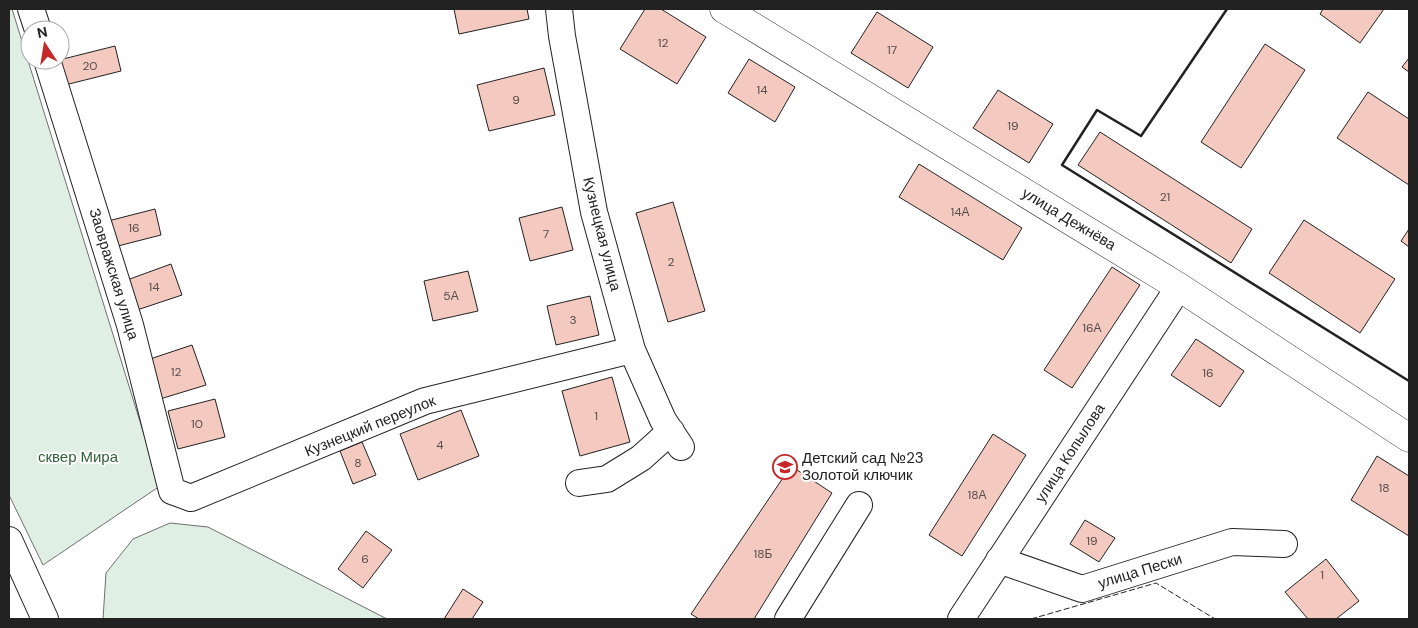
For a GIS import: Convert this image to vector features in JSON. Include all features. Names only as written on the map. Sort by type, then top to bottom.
[{"type":"main road","name":"улица Дежнёва","points":[[724,9],[1179,287],[1409,438]]},
{"type":"street","name":"Кузнецкая улица","points":[[559,9],[562,36],[594,212],[632,350],[663,420],[676,439],[607,479],[579,483]]},
{"type":"street","name":"Заовражская улица","points":[[51,70],[130,325],[172,491]]},
{"type":"street","name":"улица Копылова","points":[[960,619],[1179,287]]},
{"type":"street","name":"Кузнецкий переулок","points":[[172,491],[191,498],[425,401],[632,350]]},
{"type":"street","points":[[788,619],[859,506]]},
{"type":"street","points":[[9,540],[45,619]]},
{"type":"street","name":"улица Пески","points":[[999,560],[1082,589],[1232,542],[1284,544]]},
{"type":"green space","name":"сквер Мира","points":[[9,9],[12,9],[20,35],[20,70],[31,70],[160,486],[43,565],[9,495]]},
{"type":"green space","points":[[170,523],[208,527],[387,619],[103,619],[106,573],[133,539]]},
{"type":"building","points":[[454,9],[527,9],[529,19],[459,34]]},
{"type":"building","points":[[645,9],[661,9],[706,37],[677,84],[620,49]]},
{"type":"building","points":[[1323,9],[1384,9],[1360,43],[1320,14]]},
{"type":"building","points":[[877,12],[933,47],[908,88],[851,53]]},
{"type":"building","points":[[1265,44],[1305,70],[1241,168],[1201,142]]},
{"type":"building","points":[[115,46],[121,71],[65,85],[61,70],[70,70],[70,57]]},
{"type":"building","points":[[1409,58],[1409,72],[1402,67]]},
{"type":"building","points":[[749,59],[795,87],[775,122],[728,93]]},
{"type":"building","points":[[544,68],[555,115],[489,131],[477,85]]},
{"type":"building","points":[[998,90],[1053,124],[1029,163],[973,128]]},
{"type":"building","points":[[1368,92],[1409,119],[1409,185],[1337,138]]},
{"type":"building","points":[[1100,132],[1252,229],[1231,263],[1078,165]]},
{"type":"building","points":[[919,164],[1022,228],[1003,260],[899,197]]},
{"type":"building","points":[[673,202],[705,311],[668,322],[636,213]]},
{"type":"building","points":[[562,207],[573,250],[530,261],[519,218]]},
{"type":"building","points":[[155,209],[161,235],[114,247],[108,221]]},
{"type":"building","points":[[1304,220],[1395,279],[1360,333],[1269,273]]},
{"type":"building","points":[[1409,229],[1409,247],[1401,241]]},
{"type":"building","points":[[171,264],[182,295],[137,310],[127,280]]},
{"type":"building","points":[[1112,267],[1140,285],[1072,388],[1044,370]]},
{"type":"building","points":[[468,271],[478,311],[433,321],[424,281]]},
{"type":"building","points":[[590,296],[599,335],[556,345],[547,306]]},
{"type":"building","points":[[1196,339],[1244,371],[1220,407],[1171,375]]},
{"type":"building","points":[[192,345],[206,385],[160,399],[147,360]]},
{"type":"building","points":[[612,377],[630,442],[580,456],[562,391]]},
{"type":"building","points":[[215,399],[225,437],[178,449],[168,411]]},
{"type":"building","points":[[461,410],[479,456],[418,480],[400,434]]},
{"type":"building","points":[[993,434],[1026,455],[962,556],[929,535]]},
{"type":"building","points":[[362,442],[376,475],[353,484],[340,451]]},
{"type":"building","points":[[1377,456],[1409,476],[1409,536],[1351,500]]},
{"type":"building","points":[[791,466],[832,493],[754,619],[699,619],[691,614]]},
{"type":"building","points":[[1085,520],[1115,538],[1099,562],[1070,544]]},
{"type":"building","points":[[366,531],[392,550],[363,588],[338,569]]},
{"type":"building","points":[[1326,559],[1359,601],[1336,619],[1308,619],[1285,592]]},
{"type":"building","points":[[463,589],[483,602],[472,619],[444,619]]},
{"type":"fence","points":[[1031,619],[1156,583],[1215,619]]},
{"type":"wall","points":[[1227,9],[1141,136],[1097,110],[1062,165],[1409,381]]},
{"type":"place","name":"Детский сад №23 Золотой ключик","points":[[785,467]]}]
